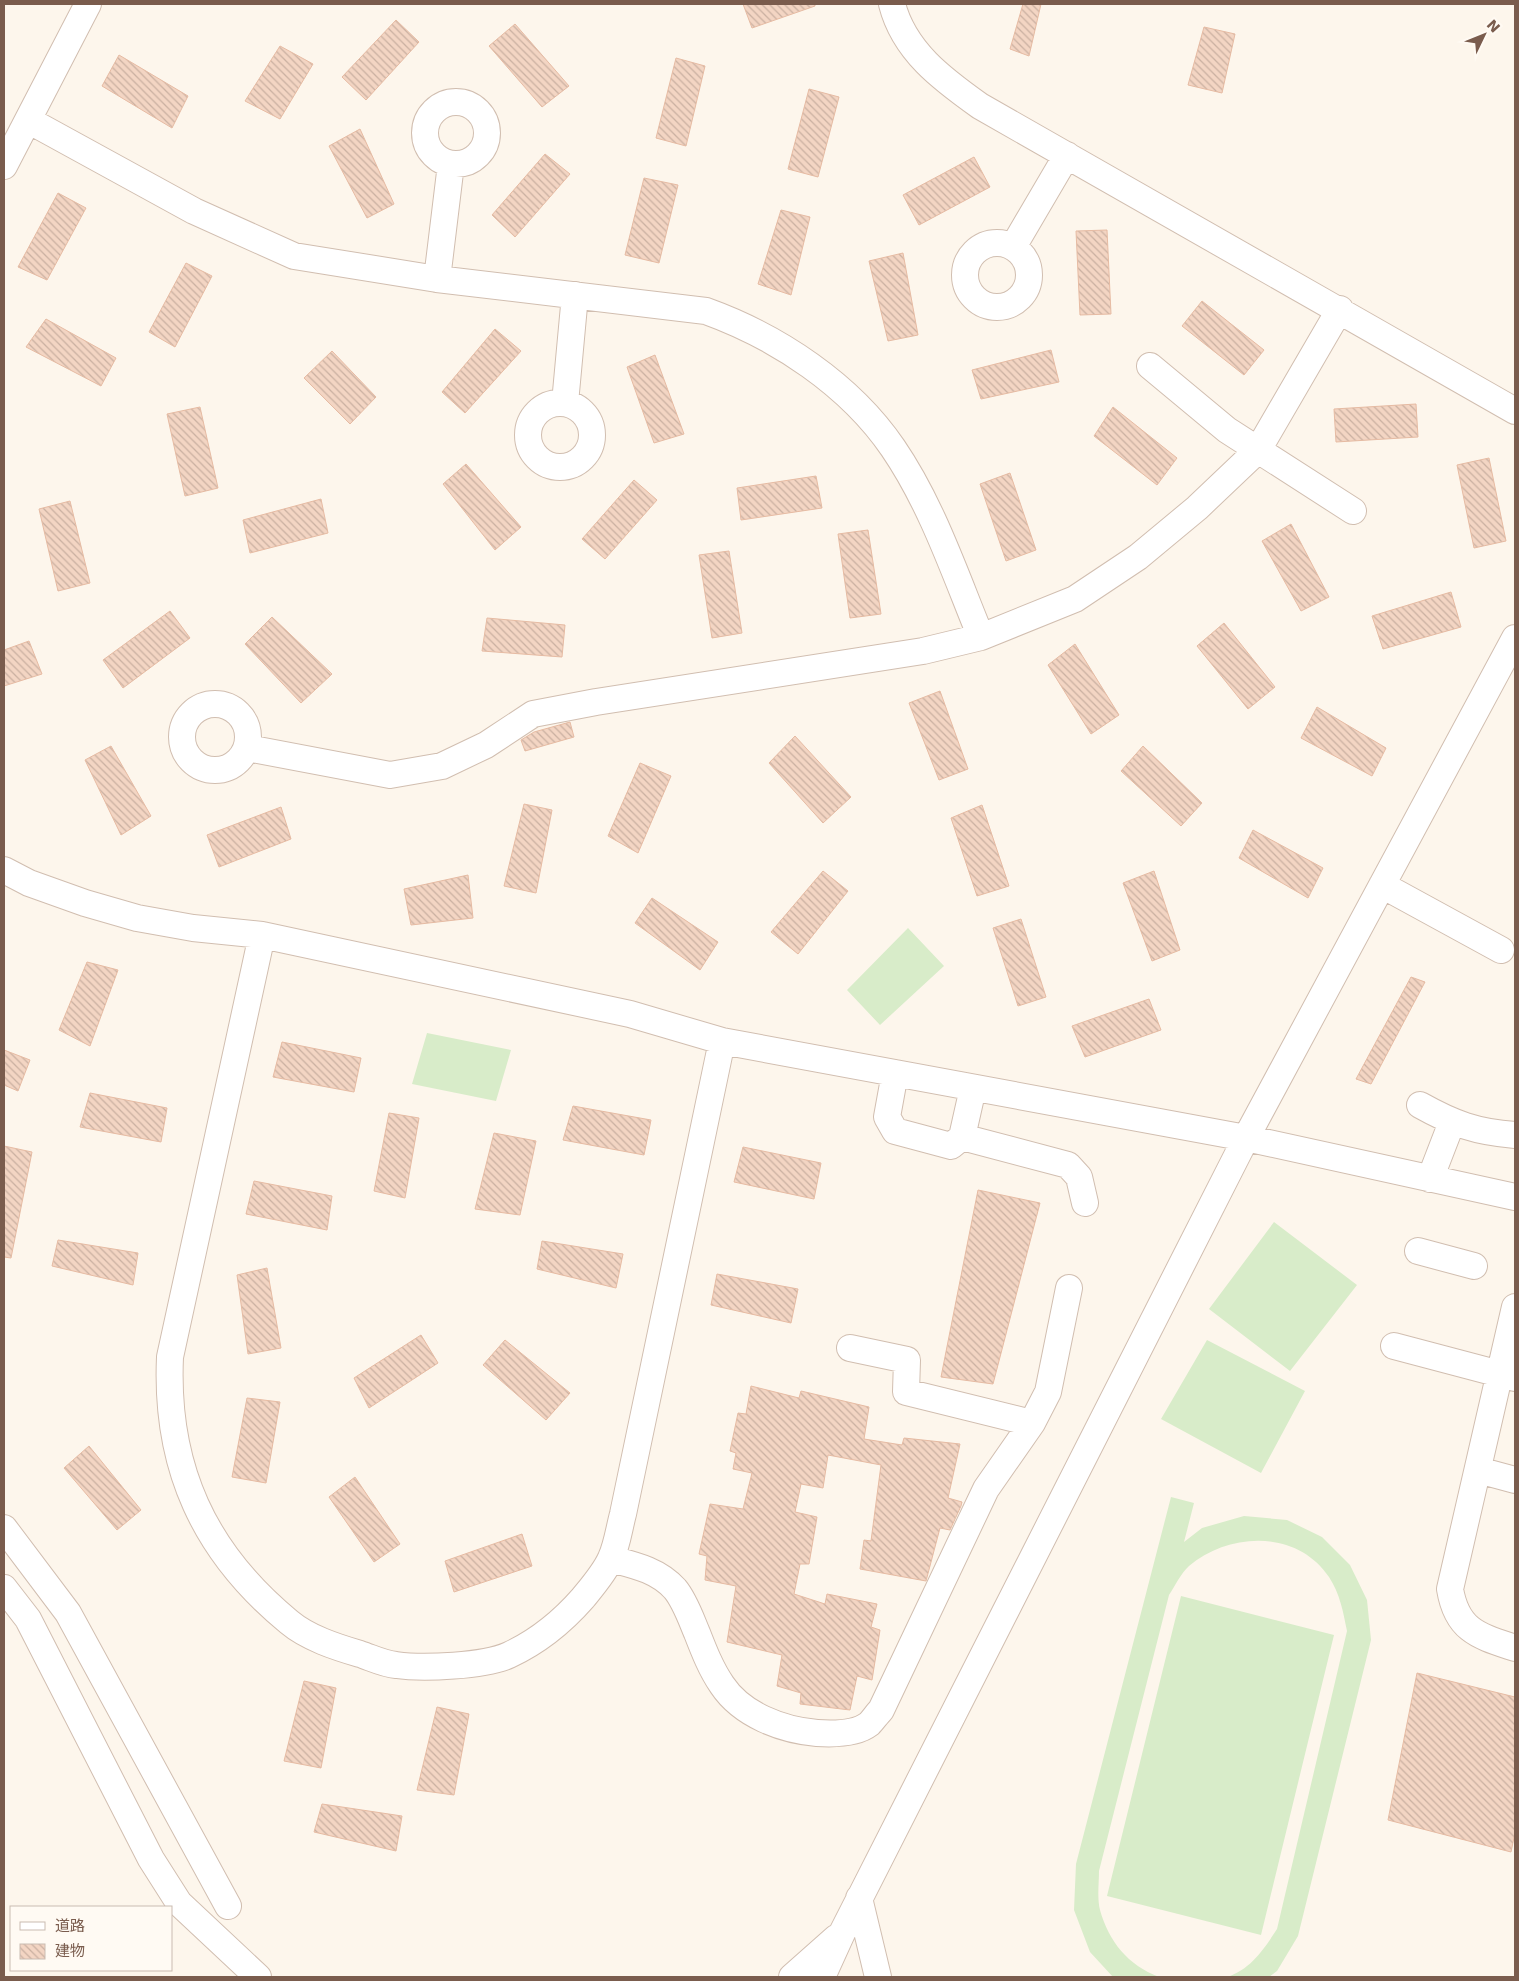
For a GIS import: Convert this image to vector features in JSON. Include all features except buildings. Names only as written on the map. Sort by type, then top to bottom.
[{"type":"street","points":[[4,166],[88,4]]},
{"type":"street","points":[[892,4],[897,24],[917,54],[944,81],[980,106],[1340,309],[1515,411]]},
{"type":"street","points":[[28,120],[194,211],[294,256],[438,279],[706,311],[734,321],[793,355],[850,399],[877,425],[912,480],[930,516],[981,637]]},
{"type":"street","points":[[1013,247],[1067,155]]},
{"type":"street","points":[[438,279],[451,164]]},
{"type":"street","points":[[565,403],[575,295]]},
{"type":"street","points":[[247,748],[390,775],[442,766],[486,745],[533,714],[596,702],[923,651],[981,637],[1075,599],[1131,562],[1197,508],[1258,450],[1340,309]]},
{"type":"street","points":[[1150,366],[1227,430],[1353,511]]},
{"type":"street","points":[[822,1977],[859,1898],[1246,1138],[1515,638]]},
{"type":"street","points":[[4,870],[29,883],[85,903],[137,918],[192,928],[262,935],[630,1014],[722,1041],[1246,1138],[1515,1197]]},
{"type":"street","points":[[1382,885],[1501,950]]},
{"type":"street","points":[[262,935],[170,1358],[168,1391],[172,1431],[182,1469],[196,1509],[215,1540],[262,1598],[290,1623],[321,1640],[395,1665],[452,1666],[507,1656],[534,1641],[567,1616],[590,1590],[611,1559],[624,1508],[722,1041]]},
{"type":"street","points":[[895,1073],[887,1117],[895,1132],[952,1146],[962,1137],[973,1088]]},
{"type":"street","points":[[1420,1105],[1452,1122],[1484,1133],[1515,1135]]},
{"type":"street","points":[[1430,1179],[1452,1122]]},
{"type":"street","points":[[962,1137],[1068,1165],[1080,1177],[1085,1204]]},
{"type":"street","points":[[1418,1251],[1474,1266]]},
{"type":"street","points":[[611,1559],[647,1569],[676,1590],[713,1670],[722,1686],[738,1703],[776,1724],[802,1731],[829,1734],[849,1731],[868,1725],[881,1710],[986,1489],[1032,1423],[1048,1392],[1068,1288]]},
{"type":"street","points":[[1515,1307],[1508,1376],[1478,1470],[1450,1589],[1453,1606],[1470,1631],[1515,1648]]},
{"type":"street","points":[[1394,1346],[1508,1376]]},
{"type":"street","points":[[850,1348],[907,1360],[906,1392],[1032,1423]]},
{"type":"street","points":[[1478,1470],[1515,1480]]},
{"type":"street","points":[[4,1528],[68,1613],[228,1906]]},
{"type":"street","points":[[4,1588],[28,1619],[151,1859],[179,1903],[258,1977]]},
{"type":"street","points":[[859,1898],[878,1977]]},
{"type":"street","points":[[792,1977],[842,1933]]},
{"type":"green space","points":[[908,928],[944,966],[880,1025],[847,990]]},
{"type":"green space","points":[[427,1033],[511,1050],[496,1101],[412,1084]]},
{"type":"green space","points":[[1274,1222],[1357,1285],[1290,1371],[1209,1309]]},
{"type":"green space","points":[[1207,1340],[1305,1391],[1261,1473],[1161,1419]]},
{"type":"green space","points":[[1171,1497],[1194,1503],[1184,1542],[1202,1528],[1244,1516],[1287,1520],[1322,1537],[1350,1565],[1367,1600],[1371,1640],[1298,1936],[1277,1971],[1269,1977],[1227,1977],[1250,1964],[1262,1951],[1277,1929],[1347,1631],[1338,1596],[1329,1577],[1315,1561],[1299,1550],[1281,1543],[1262,1541],[1242,1542],[1223,1547],[1205,1555],[1186,1569],[1169,1595],[1099,1871],[1098,1890],[1100,1910],[1114,1942],[1138,1966],[1159,1977],[1113,1977],[1090,1952],[1074,1910],[1076,1864]]},
{"type":"green space","points":[[1181,1596],[1334,1635],[1261,1935],[1107,1896]]}]
